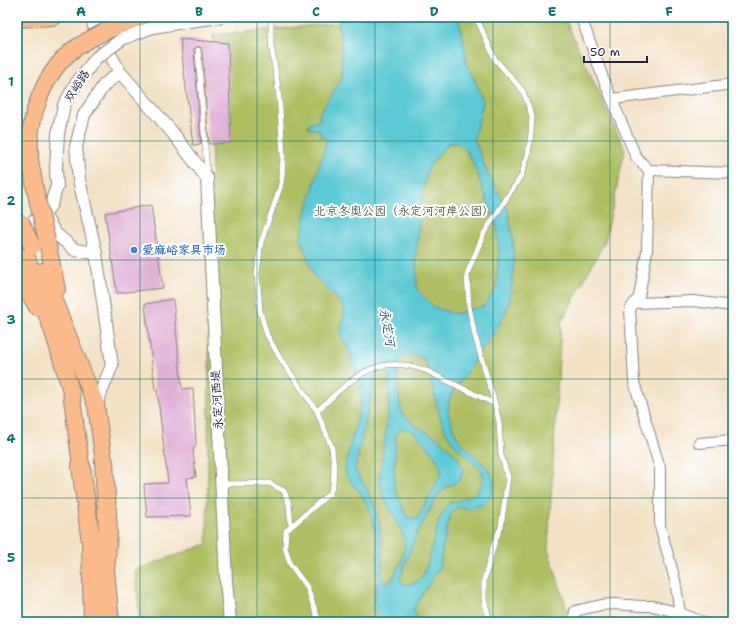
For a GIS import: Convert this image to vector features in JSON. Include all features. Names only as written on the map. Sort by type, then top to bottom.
[{"type":"highway","points":[[17,20],[54,17]]},
{"type":"highway","points":[[61,335],[34,246],[35,188],[30,157],[31,131],[36,106],[47,82],[60,63],[76,48],[98,34],[140,17]]},
{"type":"highway","points":[[18,225],[34,246],[61,335],[71,391],[91,542],[94,622]]},
{"type":"highway","points":[[17,274],[61,335],[96,405],[104,462],[108,532],[102,622]]},
{"type":"highway","points":[[105,570],[110,622]]},
{"type":"highway","points":[[84,622],[93,600]]},
{"type":"street","points":[[92,17],[94,26],[120,72],[172,132],[207,178]]},
{"type":"street","name":"双峪路","points":[[44,215],[51,204],[57,186],[56,168],[58,134],[64,105],[76,84],[96,58],[122,39],[152,27],[222,17]]},
{"type":"street","points":[[581,17],[603,78],[636,157],[649,170],[733,173]]},
{"type":"street","points":[[96,405],[112,365],[96,253],[79,180],[76,146],[84,115],[104,85],[120,72]]},
{"type":"street","points":[[612,99],[733,84]]},
{"type":"street","points":[[649,170],[647,251],[639,297],[630,309],[634,382],[660,468],[660,526],[674,580],[680,613]]},
{"type":"street","name":"永定河西堤","points":[[207,178],[226,581],[230,622]]},
{"type":"street","points":[[18,225],[44,215],[55,233],[76,250],[96,253]]},
{"type":"street","points":[[634,303],[694,301],[733,306]]},
{"type":"street","points":[[699,443],[733,440]]},
{"type":"street","points":[[573,622],[575,611],[601,605],[615,604],[653,606],[680,613],[703,622]]},
{"type":"lane","points":[[271,17],[271,45],[277,80],[283,156],[280,188],[261,242],[257,273],[260,311],[267,335],[280,358],[317,411],[332,448],[334,468],[333,484],[330,493],[286,531],[286,553],[290,564],[307,587],[319,622]]},
{"type":"lane","points":[[476,17],[495,59],[523,91],[532,116],[528,155],[524,169],[484,233],[467,274],[468,307],[500,422],[501,455],[508,477],[501,527],[495,541],[484,580],[484,598],[490,622]]},
{"type":"lane","points":[[198,50],[207,178]]},
{"type":"lane","points":[[317,411],[356,377],[370,369],[383,365],[401,364],[416,366],[495,404]]},
{"type":"lane","points":[[221,484],[269,483],[284,491],[289,504],[291,526]]},
{"type":"green space","name":"北京冬奥公园（永定河河岸公园）","points":[[405,17],[564,17],[625,150],[605,241],[561,323],[548,549],[571,622],[140,622],[135,570],[207,544],[213,35]]},
{"type":"water","name":"永定河","points":[[357,17],[458,17],[468,65],[483,102],[474,139],[488,174],[508,210],[513,240],[514,265],[509,306],[495,331],[453,392],[449,401],[448,413],[454,431],[460,441],[489,470],[494,480],[494,488],[490,498],[483,505],[470,508],[456,508],[450,515],[440,566],[414,608],[417,620],[420,622],[379,622],[373,608],[378,576],[377,538],[371,513],[362,495],[346,475],[345,466],[361,400],[361,385],[349,351],[340,334],[345,309],[314,276],[301,239],[306,213],[327,138],[321,136],[319,130],[308,128],[309,124],[320,120],[319,114],[342,78],[341,41],[338,19]],"holes":[[[450,143],[458,143],[468,153],[497,228],[499,254],[496,289],[484,306],[454,314],[434,307],[417,290],[416,252],[423,189],[429,166]],[[405,356],[417,356],[425,360],[442,424],[449,437],[458,448],[482,471],[483,479],[478,490],[473,494],[448,504],[439,521],[428,562],[422,576],[419,580],[407,584],[404,584],[400,578],[416,535],[437,496],[445,488],[460,480],[463,470],[458,457],[438,438],[417,427],[402,413],[399,399],[397,371],[399,360]],[[386,371],[389,375],[389,408],[380,473],[380,484],[383,497],[402,532],[405,547],[402,559],[392,580],[389,582],[385,582],[382,579],[380,526],[374,506],[355,469],[370,401],[373,379],[376,373]],[[402,428],[413,431],[432,452],[440,465],[441,474],[417,519],[407,517],[394,486],[396,435]]]},
{"type":"building","points":[[180,39],[228,43],[231,143],[209,144],[202,50],[201,47],[198,46],[195,47],[194,50],[201,144],[193,145]]},
{"type":"building","name":"爱麻峪家具市场","points":[[151,205],[163,288],[117,293],[105,213]]},
{"type":"building","points":[[173,299],[182,389],[193,388],[196,444],[193,451],[196,477],[187,478],[191,516],[147,517],[144,484],[168,483],[145,304]]},
{"type":"place","name":"爱麻峪家具市场","points":[[134,250]]}]
